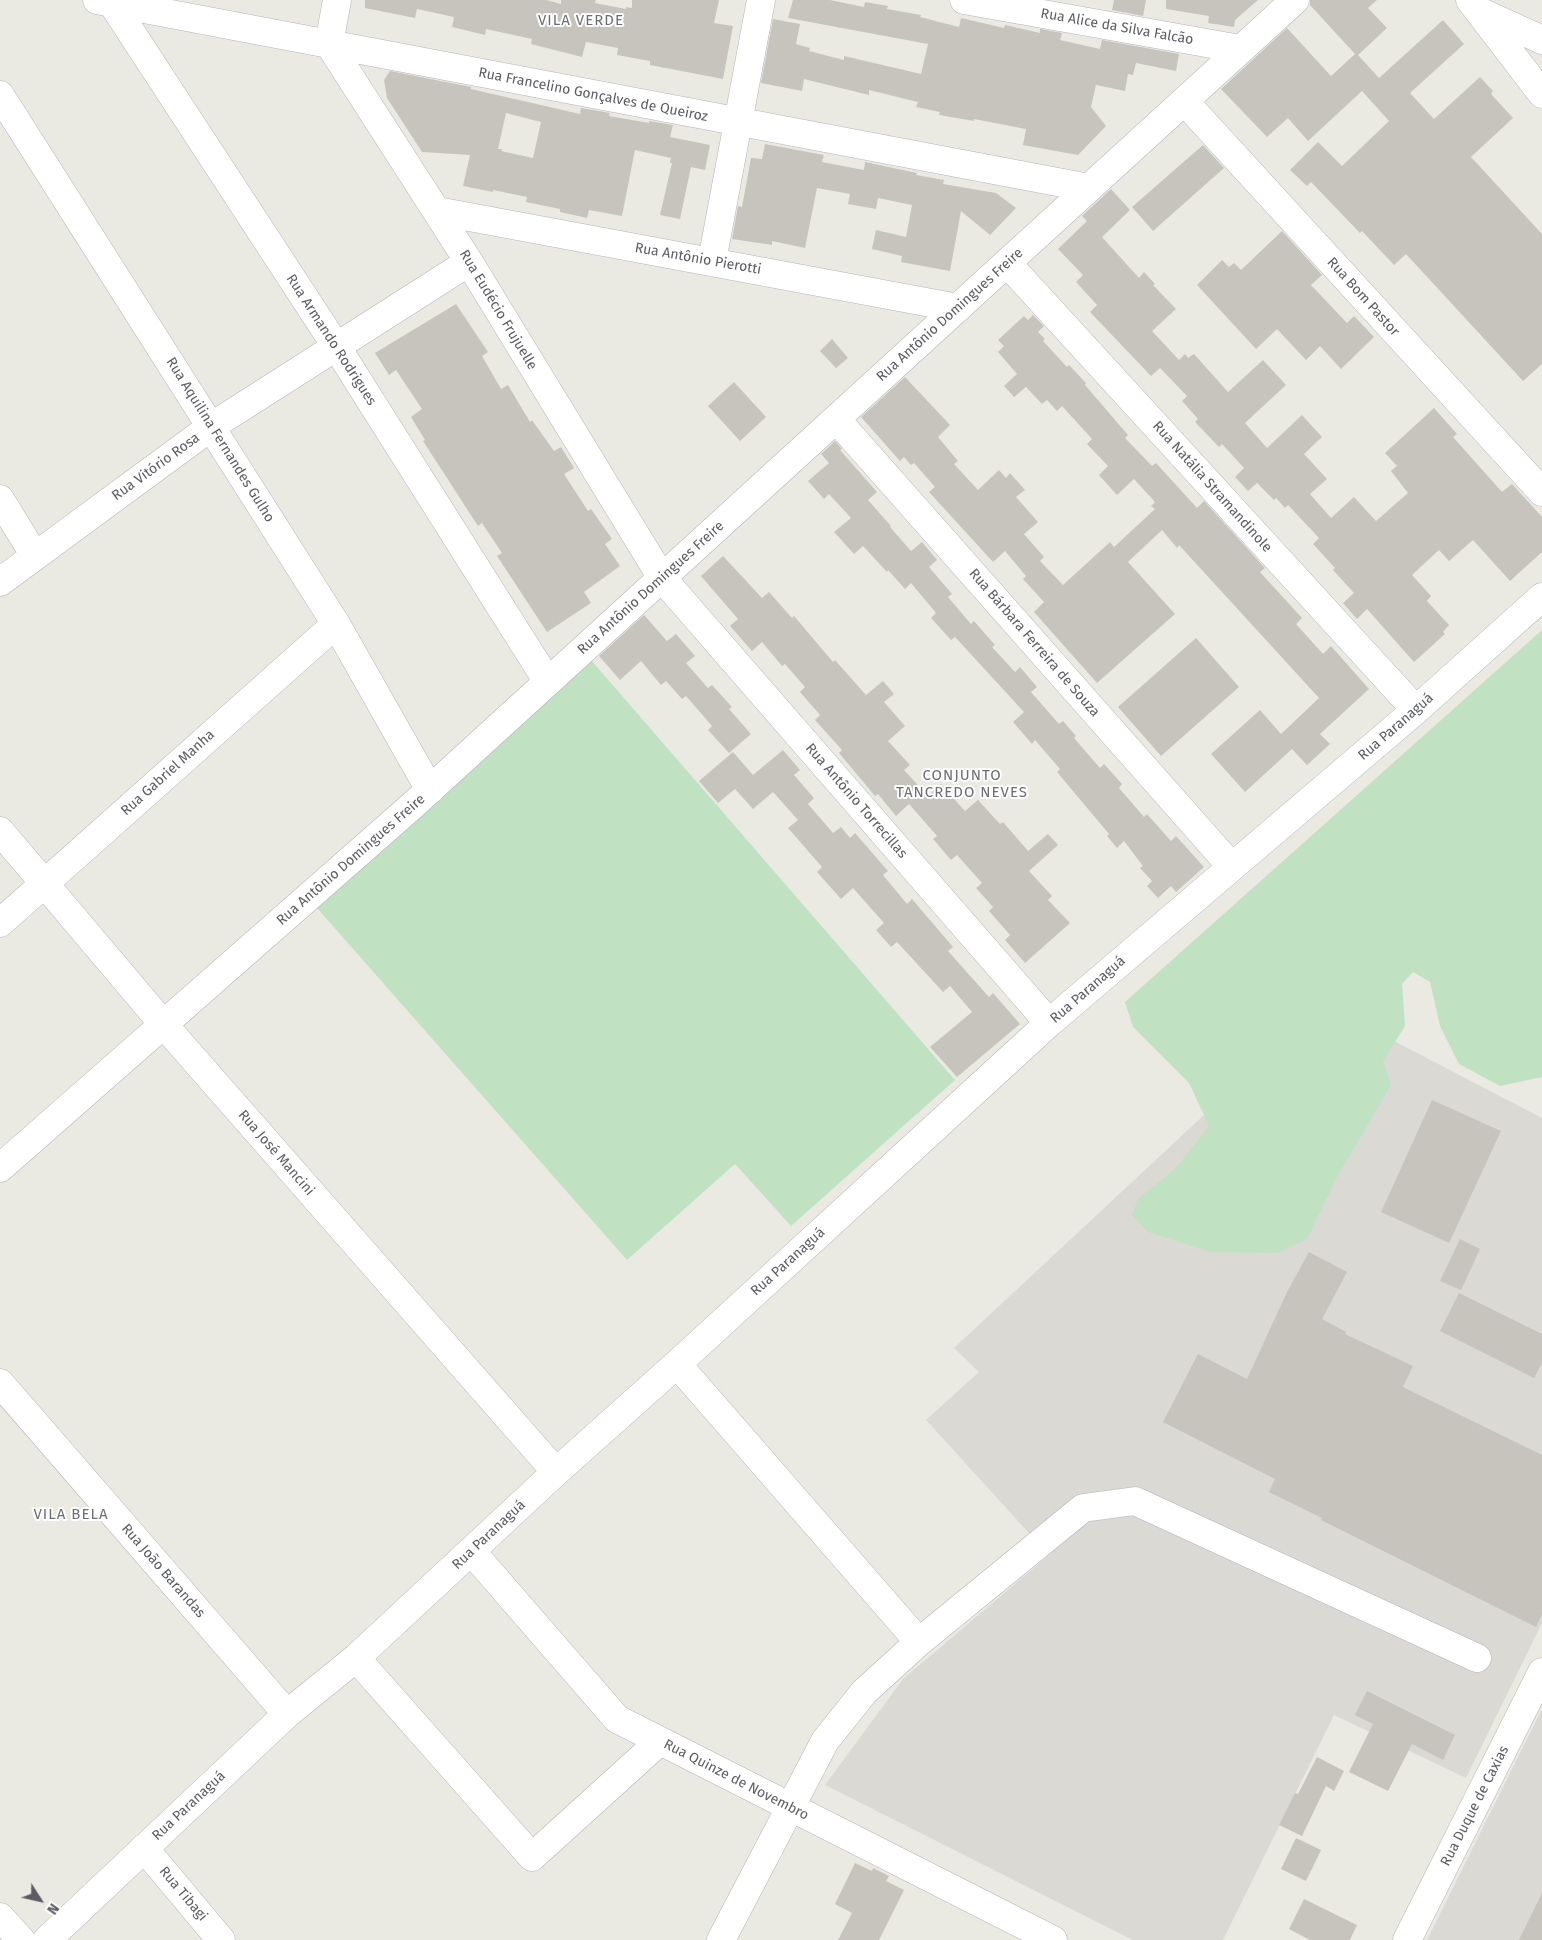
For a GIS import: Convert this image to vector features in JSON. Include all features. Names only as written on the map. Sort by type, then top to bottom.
[{"type":"street","points":[[329,44],[337,0]]},
{"type":"street","points":[[712,261],[740,122],[761,0]]},
{"type":"street","name":"Rua Alice da Silva Falcão","points":[[964,0],[1240,49]]},
{"type":"street","name":"Rua Antônio Domingues Freire","points":[[0,1168],[430,790],[1295,0]]},
{"type":"street","name":"Rua Francelino Gonçalves de Queiroz","points":[[106,1],[1089,188]]},
{"type":"street","name":"Rua Armando Rodrigues","points":[[106,1],[336,346],[548,682]]},
{"type":"street","points":[[1475,6],[1542,40]]},
{"type":"street","points":[[1475,6],[1542,94]]},
{"type":"street","name":"Rua Eudécio Frujuelle","points":[[329,44],[469,262],[662,578]]},
{"type":"street","name":"Rua Aquilina Fernandes Gulho","points":[[0,95],[336,624],[430,790]]},
{"type":"street","name":"Rua Bom Pastor","points":[[1185,102],[1542,492]]},
{"type":"street","name":"Rua Antônio Pierotti","points":[[437,211],[958,308]]},
{"type":"street","name":"Rua Vitório Rosa","points":[[0,582],[212,426],[469,262]]},
{"type":"street","name":"Rua Natália Stramandinole","points":[[1008,263],[1416,710]]},
{"type":"street","name":"Rua Bárbara Ferreira de Souza","points":[[836,419],[1232,867]]},
{"type":"street","points":[[0,498],[35,556]]},
{"type":"street","name":"Rua Antônio Torrecillas","points":[[662,578],[1049,1023]]},
{"type":"street","name":"Rua Paranaguá","points":[[46,1940],[287,1714],[356,1658],[556,1472],[678,1364],[1049,1023],[1416,710],[1542,597]]},
{"type":"street","name":"Rua Gabriel Manha","points":[[0,923],[336,624]]},
{"type":"street","name":"Rua José Mancini","points":[[0,831],[164,1025],[556,1472]]},
{"type":"street","points":[[678,1364],[919,1642]]},
{"type":"street","name":"Rua João Barandas","points":[[0,1383],[287,1714]]},
{"type":"street","points":[[721,1940],[825,1741],[864,1692],[919,1642],[1083,1508],[1135,1501],[1477,1658]]},
{"type":"street","name":"Rua Quinze de Novembro","points":[[472,1552],[617,1718],[1048,1939]]},
{"type":"street","points":[[356,1658],[532,1857],[660,1741]]},
{"type":"street","name":"Rua Duque de Caxias","points":[[1408,1940],[1542,1672]]},
{"type":"street","name":"Rua Tibagi","points":[[144,1848],[221,1940]]},
{"type":"street","points":[[0,1917],[21,1940]]},
{"type":"shaded area","points":[[1323,1004],[1542,1118],[1542,1623],[1466,1778],[1334,1715],[1223,1940],[1133,1940],[825,1785],[903,1679],[1049,1555],[926,1420],[979,1372],[954,1348]]},
{"type":"shaded area","points":[[1542,1709],[1542,1940],[1427,1940]]},
{"type":"green space","points":[[1542,630],[1542,1077],[1500,1086],[1459,1064],[1440,1026],[1430,982],[1413,972],[1402,984],[1405,1026],[1383,1061],[1391,1085],[1338,1175],[1307,1239],[1277,1253],[1211,1252],[1148,1232],[1132,1215],[1138,1199],[1176,1168],[1209,1126],[1189,1083],[1133,1027],[1125,1002]]},
{"type":"green space","points":[[591,660],[955,1080],[791,1226],[735,1164],[627,1260],[317,908]]},
{"type":"building","points":[[365,0],[546,0],[561,4],[561,0],[596,0],[595,3],[626,9],[626,7],[632,8],[632,0],[719,0],[714,23],[733,26],[723,79],[650,65],[650,61],[617,55],[618,48],[586,42],[582,57],[531,44],[532,39],[486,29],[485,35],[452,27],[454,17],[417,9],[415,18],[365,8]]},
{"type":"building","points":[[793,0],[830,0],[864,7],[865,2],[888,6],[887,9],[921,15],[920,17],[959,27],[961,18],[1004,28],[1005,25],[1040,33],[1040,29],[1062,33],[1060,40],[1100,49],[1102,40],[1179,54],[1176,71],[1136,63],[1133,75],[1128,74],[1125,91],[1096,85],[1091,107],[1106,126],[1078,155],[1023,145],[1026,129],[974,119],[974,121],[939,115],[940,112],[916,107],[918,102],[869,90],[869,95],[804,79],[802,91],[761,83],[773,19],[800,24],[796,44],[810,48],[809,51],[844,60],[844,56],[921,74],[928,44],[788,18]]},
{"type":"building","points":[[1114,0],[1146,0],[1143,16],[1112,10]]},
{"type":"building","points":[[1166,0],[1258,0],[1235,20],[1234,27],[1208,23],[1209,16],[1166,9]]},
{"type":"building","points":[[1310,0],[1377,0],[1368,8],[1387,28],[1358,55],[1379,78],[1443,20],[1464,44],[1410,93],[1434,119],[1480,77],[1493,91],[1491,94],[1513,118],[1471,157],[1542,234],[1542,364],[1523,381],[1406,254],[1394,265],[1311,182],[1307,186],[1290,170],[1318,142],[1342,166],[1389,121],[1362,91],[1308,141],[1288,118],[1267,137],[1221,89],[1287,28],[1331,76],[1355,54],[1310,5]]},
{"type":"building","points":[[390,71],[471,87],[471,89],[580,114],[581,108],[610,113],[609,116],[673,125],[670,137],[710,145],[705,170],[691,167],[680,219],[660,215],[672,163],[670,163],[671,158],[635,150],[622,216],[589,210],[587,218],[560,212],[560,209],[526,202],[527,197],[463,186],[470,155],[422,152],[387,98],[384,80]],"holes":[[[506,113],[541,122],[533,158],[498,149]]]},
{"type":"building","points":[[765,144],[824,155],[822,162],[864,170],[865,162],[944,180],[943,184],[996,193],[1016,208],[990,235],[961,211],[950,271],[901,262],[902,256],[872,249],[876,230],[906,237],[912,205],[878,198],[876,209],[848,204],[850,194],[817,188],[805,248],[772,241],[772,245],[732,239],[738,206],[742,207],[751,158],[762,159]]},
{"type":"building","points":[[1203,145],[1224,168],[1153,231],[1132,207]]},
{"type":"building","points":[[1111,189],[1130,210],[1102,237],[1139,278],[1144,272],[1155,284],[1153,285],[1176,309],[1152,331],[1179,360],[1185,354],[1188,358],[1194,354],[1228,392],[1263,360],[1286,385],[1245,423],[1267,448],[1302,415],[1322,437],[1304,454],[1327,479],[1310,494],[1331,518],[1354,497],[1376,521],[1408,493],[1391,471],[1397,466],[1385,453],[1434,408],[1457,434],[1453,437],[1502,492],[1512,484],[1542,517],[1542,552],[1510,581],[1473,540],[1449,561],[1439,550],[1412,575],[1431,596],[1427,601],[1449,625],[1443,632],[1445,634],[1414,662],[1367,609],[1357,619],[1343,603],[1354,593],[1313,544],[1319,538],[1288,505],[1285,508],[1257,483],[1248,491],[1235,477],[1244,468],[1222,444],[1219,447],[1195,422],[1198,419],[1182,401],[1187,396],[1160,368],[1151,376],[1090,312],[1097,305],[1076,282],[1083,275],[1058,249],[1087,221],[1082,216]]},
{"type":"building","points":[[1282,231],[1322,275],[1311,285],[1347,323],[1354,316],[1374,337],[1341,369],[1320,346],[1306,360],[1277,329],[1256,349],[1197,285],[1222,260],[1229,267],[1234,263],[1241,270]]},
{"type":"building","points":[[456,304],[488,352],[482,356],[501,389],[508,385],[530,422],[532,420],[554,451],[561,447],[574,468],[564,474],[588,511],[591,509],[612,539],[605,544],[620,566],[584,592],[591,603],[547,632],[497,556],[502,553],[482,523],[478,526],[423,441],[425,440],[411,417],[422,409],[396,370],[389,375],[375,353]]},
{"type":"building","points":[[1033,315],[1044,326],[1038,332],[1045,339],[1043,341],[1067,367],[1069,365],[1086,383],[1085,385],[1128,435],[1125,438],[1152,466],[1156,463],[1197,508],[1204,501],[1265,568],[1260,572],[1302,618],[1296,624],[1323,654],[1331,646],[1369,689],[1320,734],[1330,744],[1307,765],[1292,749],[1245,792],[1211,754],[1260,710],[1281,734],[1319,698],[1179,545],[1177,548],[1162,530],[1128,562],[1175,614],[1097,683],[1034,612],[1044,602],[1023,579],[1026,576],[1005,551],[993,562],[929,492],[935,487],[914,463],[911,465],[904,457],[900,461],[861,417],[905,377],[950,425],[938,437],[958,461],[954,464],[978,490],[999,470],[1006,478],[1010,473],[1025,490],[1016,497],[1038,522],[1024,534],[1044,557],[1040,561],[1063,585],[1110,542],[1114,547],[1155,509],[1151,506],[1155,502],[1134,479],[1117,495],[1099,475],[1108,466],[1087,444],[1092,439],[1062,406],[1057,411],[1047,400],[1042,404],[1026,387],[1014,397],[1004,386],[1017,374],[998,352],[1004,346],[998,340],[1024,316],[1028,320]]},
{"type":"building","points":[[832,339],[848,358],[836,368],[820,351]]},
{"type":"building","points":[[734,382],[766,417],[740,441],[708,406]]},
{"type":"building","points":[[835,441],[842,449],[840,450],[877,492],[868,500],[890,527],[911,551],[922,542],[937,560],[929,567],[952,594],[948,597],[971,624],[974,621],[995,645],[992,647],[1015,672],[1020,667],[1037,687],[1031,692],[1059,724],[1063,721],[1076,736],[1074,738],[1100,768],[1104,764],[1122,784],[1119,788],[1144,817],[1147,814],[1171,841],[1176,836],[1204,867],[1176,892],[1171,886],[1158,898],[1147,886],[1152,881],[1140,868],[1143,866],[1124,841],[1117,848],[1107,836],[1109,834],[1057,772],[1060,769],[1035,740],[1032,744],[1013,722],[1024,712],[955,637],[951,640],[931,618],[936,613],[911,583],[905,589],[863,546],[854,554],[834,532],[851,518],[829,494],[824,499],[808,481],[829,463],[821,454]]},
{"type":"building","points":[[723,556],[762,598],[769,592],[792,618],[794,616],[833,662],[835,660],[866,695],[883,681],[894,694],[884,702],[905,726],[888,741],[910,765],[904,770],[928,796],[941,784],[965,811],[978,800],[1000,824],[1003,822],[1028,851],[1048,834],[1058,845],[1029,871],[1052,896],[1048,900],[1070,923],[1025,963],[1005,940],[1010,935],[989,911],[993,907],[976,888],[982,883],[957,855],[951,860],[933,839],[937,836],[909,804],[896,816],[878,794],[875,796],[839,753],[842,750],[815,720],[820,715],[800,692],[805,687],[785,664],[782,666],[762,642],[752,651],[730,626],[738,619],[701,576]]},
{"type":"building","points":[[644,615],[667,641],[676,634],[695,656],[686,663],[708,688],[712,685],[732,707],[729,709],[751,734],[729,753],[708,730],[712,726],[686,696],[682,699],[666,681],[661,685],[641,661],[620,680],[599,656]]},
{"type":"building","points":[[1196,638],[1239,687],[1161,756],[1118,707]]},
{"type":"building","points":[[783,750],[800,770],[794,775],[814,798],[808,804],[833,833],[841,827],[850,838],[855,833],[888,871],[883,875],[907,904],[912,899],[953,947],[948,951],[989,997],[993,993],[1020,1024],[957,1077],[930,1047],[972,1012],[950,986],[943,992],[897,942],[891,947],[876,930],[884,923],[853,888],[841,899],[817,872],[822,867],[788,828],[798,820],[773,792],[753,809],[735,789],[718,803],[699,781],[733,752],[753,775]]},
{"type":"building","points":[[1432,1100],[1501,1131],[1449,1243],[1381,1212]]},
{"type":"building","points":[[1460,1239],[1480,1249],[1461,1290],[1440,1281]]},
{"type":"building","points":[[1309,1252],[1347,1272],[1322,1319],[1346,1332],[1345,1334],[1413,1366],[1403,1387],[1542,1455],[1542,1614],[1536,1627],[1321,1520],[1322,1518],[1269,1492],[1275,1479],[1163,1422],[1198,1354],[1247,1379],[1287,1292]]},
{"type":"building","points":[[1459,1293],[1542,1334],[1542,1363],[1534,1378],[1440,1331]]},
{"type":"building","points":[[1367,1691],[1455,1735],[1443,1760],[1412,1744],[1388,1791],[1349,1772],[1373,1724],[1355,1715]]},
{"type":"building","points":[[1317,1757],[1344,1771],[1334,1791],[1326,1786],[1302,1836],[1279,1825],[1295,1793],[1298,1794]]},
{"type":"building","points":[[1296,1838],[1321,1850],[1306,1881],[1281,1869]]},
{"type":"building","points":[[855,1863],[872,1871],[873,1868],[889,1876],[886,1881],[904,1890],[879,1940],[838,1940],[852,1913],[835,1904]]},
{"type":"building","points":[[1542,1893],[1542,1940],[1519,1940]]},
{"type":"building","points":[[1304,1899],[1357,1925],[1350,1940],[1310,1940],[1289,1929]]},
{"type":"district","name":"VILA VERDE","points":[[581,21]]},
{"type":"district","name":"CONJUNTO TANCREDO NEVES","points":[[962,784]]},
{"type":"district","name":"VILA BELA","points":[[71,1515]]}]
